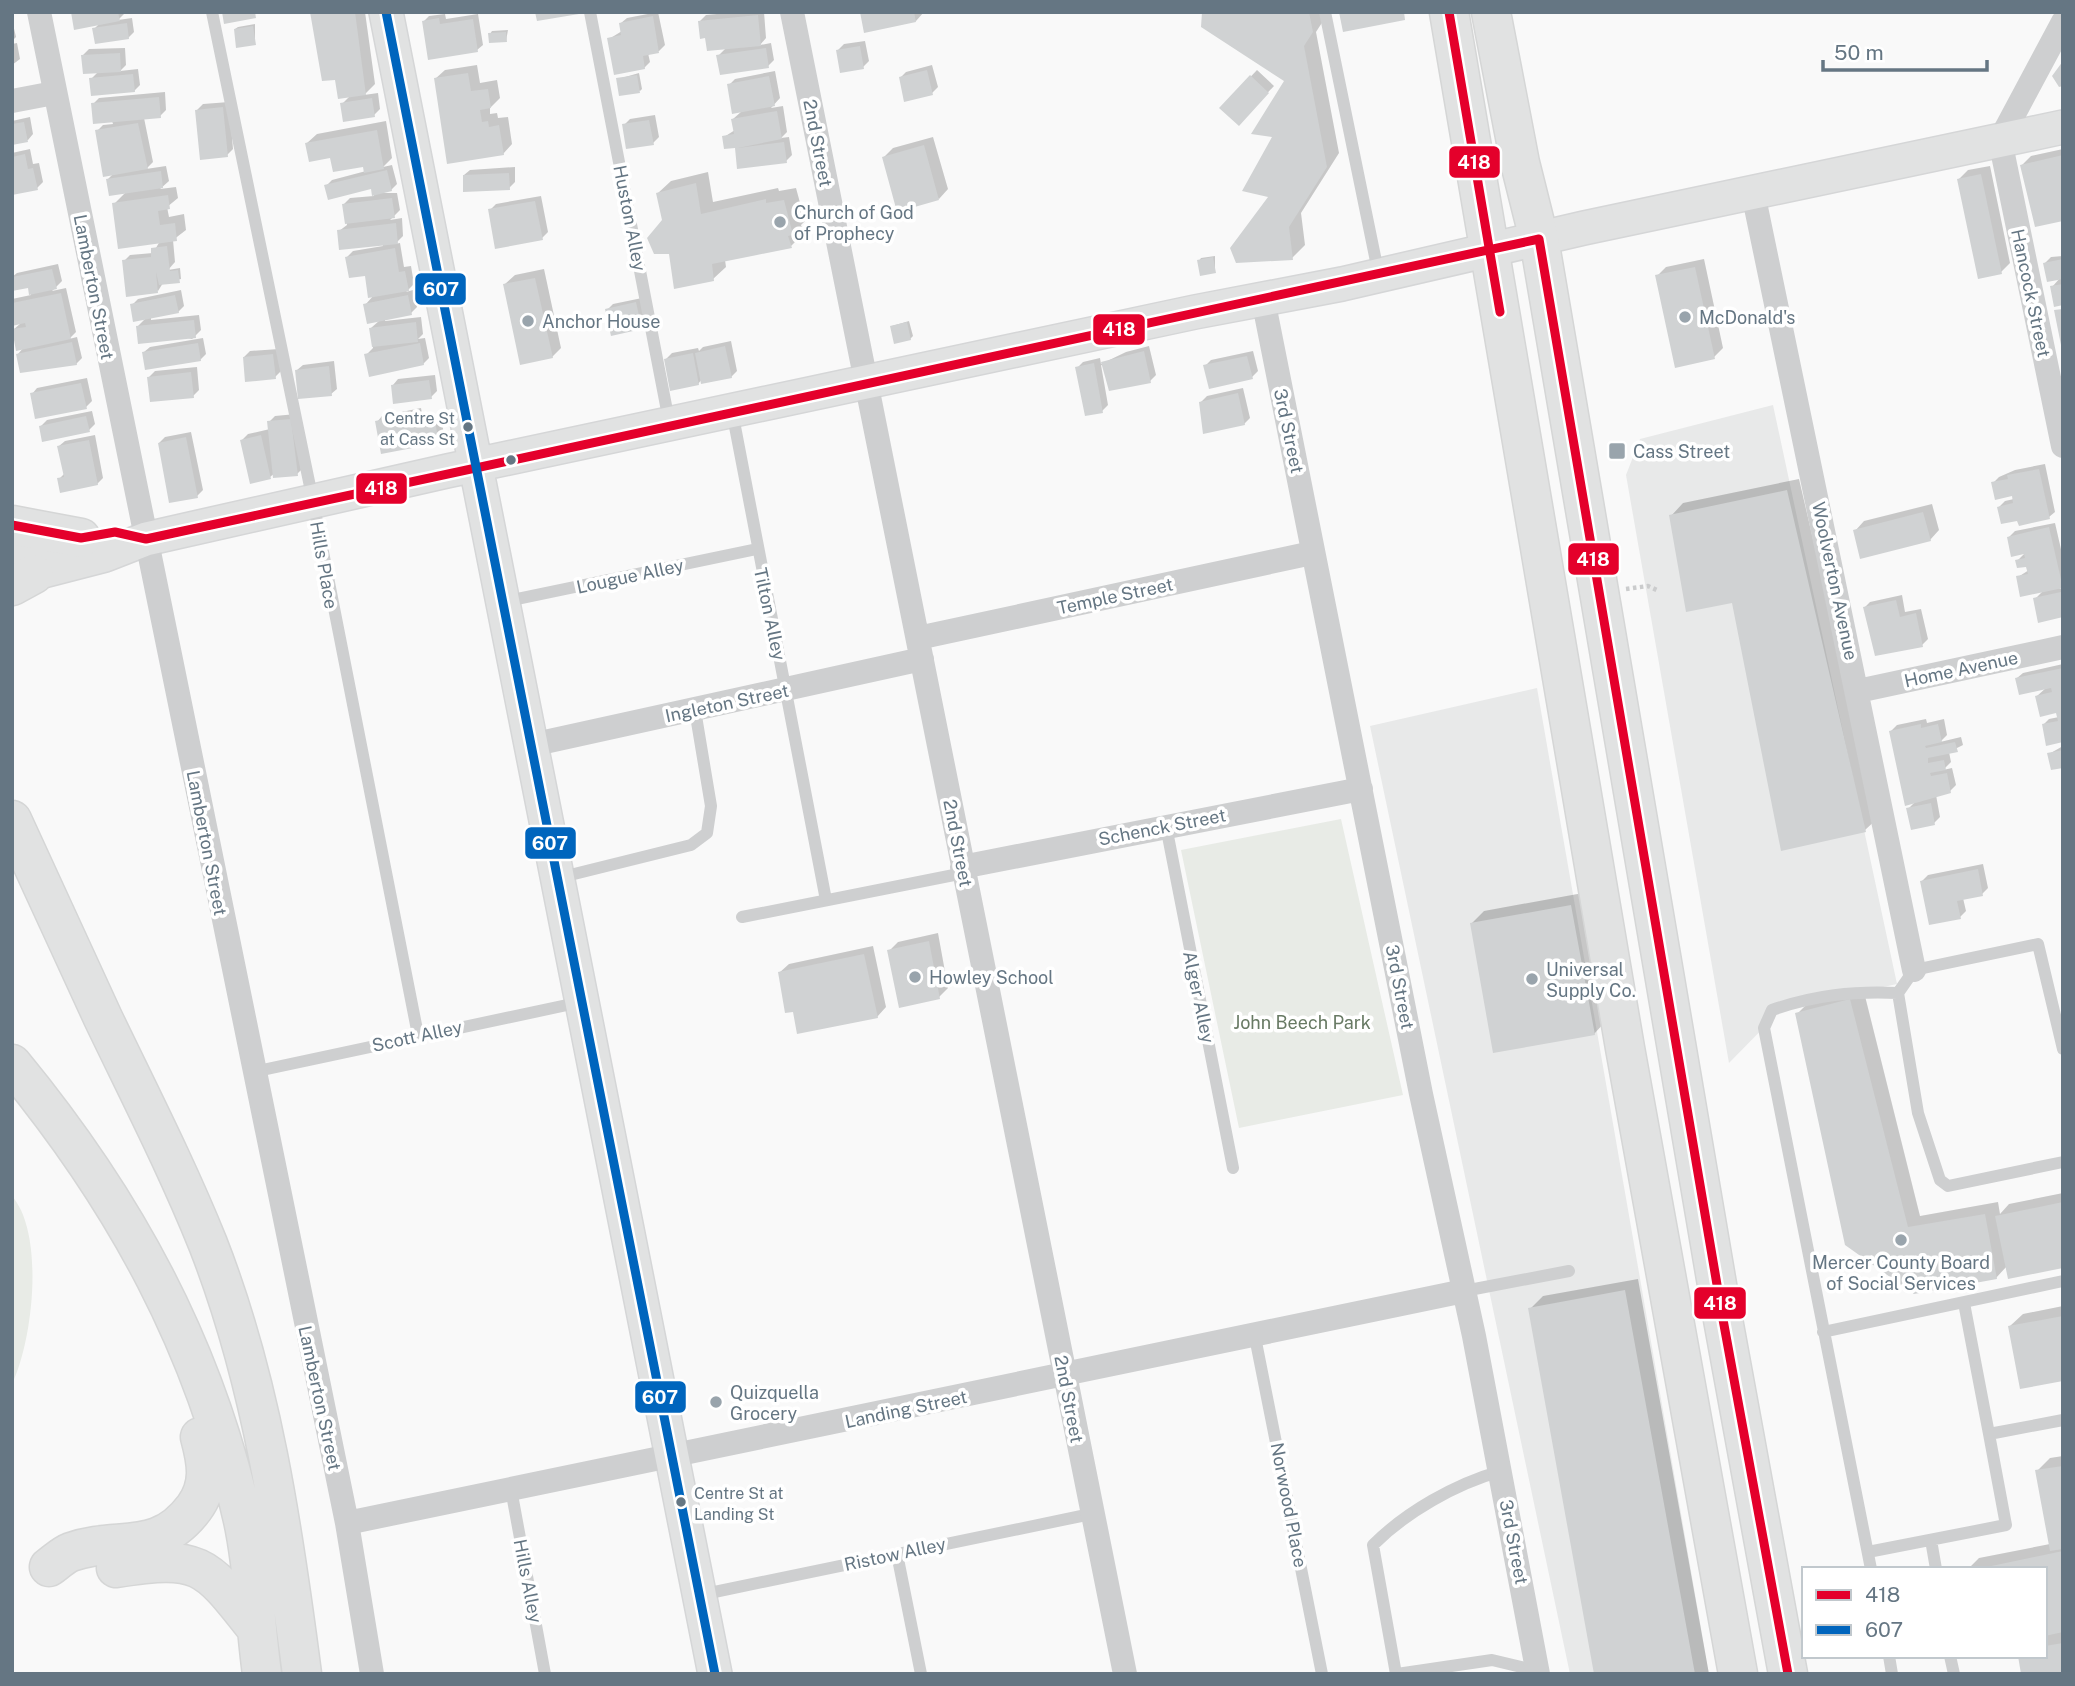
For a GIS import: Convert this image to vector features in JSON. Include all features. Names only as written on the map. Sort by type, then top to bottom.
[{"type":"highway","points":[[1448,12],[1625,1048],[1738,1674]]},
{"type":"highway","points":[[1491,12],[1520,163],[1539,239],[1720,1300],[1788,1674]]},
{"type":"highway","points":[[12,525],[81,538]]},
{"type":"highway","points":[[12,820],[158,1131],[212,1257],[253,1387],[268,1450],[282,1524],[302,1674]]},
{"type":"highway","points":[[12,1064],[60,1122],[165,1293],[205,1389],[244,1523],[262,1674]]},
{"type":"highway","points":[[165,1293],[171,1350],[207,1463],[206,1488],[173,1532],[147,1541],[70,1552],[49,1567],[71,1574],[135,1565],[191,1564],[209,1573],[256,1628]]},
{"type":"street","name":"Lamberton Street","points":[[39,12],[347,1523],[372,1674]]},
{"type":"street","points":[[386,12],[715,1674]]},
{"type":"street","name":"2nd Street","points":[[792,12],[1125,1674]]},
{"type":"street","points":[[2000,140],[2063,22]]},
{"type":"street","points":[[12,101],[54,93]]},
{"type":"street","points":[[18,573],[104,555],[146,539],[475,465],[1379,276],[2063,127]]},
{"type":"street","name":"Hancock Street","points":[[2000,140],[2057,386],[2063,446]]},
{"type":"street","name":"Woolverton Avenue","points":[[1753,193],[1914,970]]},
{"type":"street","name":"3rd Street","points":[[1263,299],[1421,1094],[1501,1471],[1538,1672]]},
{"type":"street","points":[[18,573],[81,538],[116,532],[146,539]]},
{"type":"street","name":"Temple Street","points":[[920,649],[1312,553]]},
{"type":"street","name":"Home Avenue","points":[[1858,691],[2063,647]]},
{"type":"street","name":"Ingleton Street","points":[[531,745],[787,690],[920,649]]},
{"type":"street","name":"Schenck Street","points":[[963,870],[1166,825],[1362,789]]},
{"type":"street","name":"Landing Street","points":[[347,1523],[1464,1292]]},
{"type":"lane","name":"Hills Place","points":[[212,12],[313,501],[418,1035]]},
{"type":"lane","name":"Huston Alley","points":[[590,12],[670,425]]},
{"type":"lane","points":[[1325,12],[1379,276]]},
{"type":"lane","name":"Tilton Alley","points":[[732,411],[826,900]]},
{"type":"lane","name":"Lougue Alley","points":[[502,603],[757,550]]},
{"type":"lane","points":[[557,878],[691,845],[707,833],[711,806],[695,710]]},
{"type":"lane","name":"Alger Alley","points":[[1166,825],[1233,1168]]},
{"type":"lane","name":"Schenck Street","points":[[742,917],[963,870]]},
{"type":"lane","points":[[2063,1049],[2038,943],[1914,970],[1898,993],[1918,1112],[1940,1180],[1948,1186],[2063,1162]]},
{"type":"lane","points":[[1871,1567],[1764,1028],[1772,1010],[1806,998],[1854,991],[1898,993]]},
{"type":"lane","name":"Scott Alley","points":[[253,1072],[582,1002]]},
{"type":"lane","points":[[1464,1292],[1569,1271]]},
{"type":"lane","points":[[1823,1332],[2063,1281]]},
{"type":"lane","points":[[1868,1552],[2006,1525],[1964,1303]]},
{"type":"lane","name":"Norwood Place","points":[[1255,1337],[1322,1674]]},
{"type":"lane","points":[[1989,1434],[2063,1420]]},
{"type":"lane","points":[[1501,1471],[1476,1478],[1394,1524],[1373,1545],[1397,1674],[1492,1660],[1538,1672]]},
{"type":"lane","name":"Hills Alley","points":[[511,1489],[545,1674]]},
{"type":"lane","name":"Ristow Alley","points":[[700,1596],[1091,1514]]},
{"type":"lane","points":[[1931,1540],[1936,1567]]},
{"type":"lane","points":[[897,1554],[921,1674]]},
{"type":"path","points":[[1622,590],[1648,586],[1659,591]]},
{"type":"shaded area","points":[[1773,405],[1897,984],[1782,1009],[1729,1063],[1626,475],[1640,439]]},
{"type":"shaded area","points":[[1537,688],[1709,1674],[1570,1674],[1370,726]]},
{"type":"green space","name":"John Beech Park","points":[[1341,819],[1403,1095],[1239,1128],[1181,850]]},
{"type":"green space","points":[[12,1196],[22,1213],[29,1235],[32,1288],[26,1342],[12,1384]]},
{"type":"building","points":[[71,12],[118,12],[120,21],[74,30]]},
{"type":"building","points":[[222,12],[255,12],[256,18],[224,24]]},
{"type":"building","points":[[310,12],[355,12],[366,95],[338,99],[335,80],[322,81]]},
{"type":"building","points":[[535,12],[579,12],[579,14],[537,21]]},
{"type":"building","points":[[860,12],[914,12],[916,22],[864,33]]},
{"type":"building","points":[[1202,12],[1309,12],[1313,32],[1304,46],[1327,167],[1289,227],[1293,260],[1236,263],[1230,248],[1268,197],[1242,191],[1272,137],[1251,134],[1284,81],[1201,27]]},
{"type":"building","points":[[1339,12],[1404,12],[1405,20],[1343,32]]},
{"type":"building","points":[[758,15],[761,46],[707,51],[705,38],[700,39],[698,21]]},
{"type":"building","points":[[653,16],[659,53],[643,56],[645,69],[614,75],[607,38],[621,35],[619,23]]},
{"type":"building","points":[[439,18],[440,24],[473,19],[478,52],[428,60],[422,21]]},
{"type":"building","points":[[127,23],[129,39],[95,44],[92,28]]},
{"type":"building","points":[[253,26],[256,45],[236,48],[234,29]]},
{"type":"building","points":[[506,32],[507,42],[489,43],[488,33]]},
{"type":"building","points":[[860,46],[864,69],[840,73],[836,50]]},
{"type":"building","points":[[766,48],[769,68],[720,75],[716,55]]},
{"type":"building","points":[[120,53],[121,72],[83,74],[81,55]]},
{"type":"building","points":[[2063,61],[2063,86],[2059,87],[2052,76]]},
{"type":"building","points":[[927,70],[933,95],[904,102],[899,77]]},
{"type":"building","points":[[468,73],[471,91],[488,89],[491,108],[480,110],[482,122],[488,121],[489,127],[499,125],[504,155],[447,164],[434,78]]},
{"type":"building","points":[[133,74],[135,92],[91,96],[89,78]]},
{"type":"building","points":[[637,75],[640,93],[619,96],[616,78]]},
{"type":"building","points":[[1250,75],[1269,93],[1239,126],[1219,108]]},
{"type":"building","points":[[769,76],[775,106],[732,114],[727,84]]},
{"type":"building","points":[[159,97],[161,118],[93,124],[91,103]]},
{"type":"building","points":[[372,98],[375,117],[343,122],[340,103]]},
{"type":"building","points":[[223,107],[228,157],[200,160],[195,110]]},
{"type":"building","points":[[777,111],[782,139],[738,148],[784,142],[787,163],[737,169],[735,148],[724,149],[722,136],[734,134],[731,119]]},
{"type":"building","points":[[649,120],[654,145],[626,149],[622,124]]},
{"type":"building","points":[[24,122],[28,142],[12,145],[12,124]]},
{"type":"building","points":[[138,123],[148,169],[103,177],[95,130]]},
{"type":"building","points":[[377,130],[384,169],[364,173],[363,167],[333,172],[330,158],[309,162],[305,143]]},
{"type":"building","points":[[924,145],[939,200],[897,212],[882,157]]},
{"type":"building","points":[[25,154],[28,169],[33,168],[38,190],[12,195],[12,157]]},
{"type":"building","points":[[2063,155],[2063,221],[2035,227],[2020,165]]},
{"type":"building","points":[[387,170],[392,191],[372,196],[371,189],[328,200],[324,185]]},
{"type":"building","points":[[161,171],[163,188],[109,196],[106,179]]},
{"type":"building","points":[[509,173],[510,190],[463,192],[463,175]]},
{"type":"building","points":[[1981,174],[2002,274],[1978,279],[1957,179]]},
{"type":"building","points":[[696,183],[701,214],[766,199],[766,203],[784,200],[793,235],[788,236],[792,248],[712,264],[714,281],[674,289],[669,254],[654,254],[647,238],[662,220],[656,193]]},
{"type":"building","points":[[168,195],[170,209],[158,211],[160,225],[175,223],[177,241],[118,249],[112,203]]},
{"type":"building","points":[[392,198],[395,218],[345,224],[342,204]]},
{"type":"building","points":[[535,201],[543,240],[495,249],[488,209]]},
{"type":"building","points":[[396,223],[398,244],[339,250],[337,230]]},
{"type":"building","points":[[167,246],[170,271],[178,270],[180,283],[159,285],[156,272],[158,293],[126,297],[122,260],[151,257],[151,248]]},
{"type":"building","points":[[395,248],[399,272],[405,271],[409,291],[368,298],[365,276],[349,278],[345,257]]},
{"type":"building","points":[[1213,257],[1216,273],[1200,276],[1197,260]]},
{"type":"building","points":[[2063,259],[2063,279],[2047,282],[2043,263]]},
{"type":"building","name":"McDonald's","points":[[1695,267],[1715,359],[1675,368],[1655,275]]},
{"type":"building","points":[[52,269],[57,289],[29,295],[28,288],[12,291],[12,277]]},
{"type":"building","name":"Anchor House","points":[[535,278],[553,358],[520,365],[503,284]]},
{"type":"building","points":[[2063,284],[2063,305],[2054,307],[2050,286]]},
{"type":"building","points":[[61,293],[71,339],[16,351],[12,329],[26,327],[25,323],[12,326],[12,303]]},
{"type":"building","points":[[175,295],[179,313],[133,322],[130,304]]},
{"type":"building","points":[[408,295],[412,315],[367,324],[363,304]]},
{"type":"building","points":[[636,302],[642,329],[611,336],[605,309]]},
{"type":"building","points":[[2063,309],[2063,349],[2062,350],[2054,310]]},
{"type":"building","points":[[194,320],[196,338],[138,344],[136,326]]},
{"type":"building","points":[[416,322],[418,342],[372,347],[369,328]]},
{"type":"building","points":[[907,322],[911,340],[894,344],[890,326]]},
{"type":"building","points":[[72,342],[77,365],[20,373],[16,354]]},
{"type":"building","points":[[198,343],[201,361],[145,370],[142,352]]},
{"type":"building","points":[[420,343],[424,365],[369,377],[364,354]]},
{"type":"building","points":[[725,346],[732,378],[701,384],[695,353]]},
{"type":"building","points":[[1144,351],[1151,383],[1109,391],[1101,362]]},
{"type":"building","points":[[693,353],[699,385],[670,391],[664,359]]},
{"type":"building","points":[[273,354],[276,379],[245,382],[243,357]]},
{"type":"building","points":[[1247,356],[1253,379],[1209,389],[1203,365]]},
{"type":"building","points":[[1094,363],[1103,413],[1085,416],[1075,367]]},
{"type":"building","points":[[329,366],[332,396],[298,399],[295,370]]},
{"type":"building","points":[[191,372],[194,398],[150,402],[147,377]]},
{"type":"building","points":[[429,380],[432,399],[393,404],[391,385]]},
{"type":"building","points":[[81,383],[87,409],[35,419],[30,393]]},
{"type":"building","points":[[1238,393],[1245,425],[1203,434],[1199,402]]},
{"type":"building","points":[[415,413],[417,424],[435,421],[439,443],[381,454],[375,421]]},
{"type":"building","points":[[86,416],[90,432],[42,442],[39,426]]},
{"type":"building","points":[[291,419],[298,476],[273,478],[267,421]]},
{"type":"building","points":[[261,435],[271,479],[250,484],[240,440]]},
{"type":"building","points":[[186,437],[198,498],[169,503],[158,443]]},
{"type":"building","points":[[89,440],[98,485],[60,493],[57,478],[64,477],[57,446]]},
{"type":"building","points":[[2039,469],[2050,519],[2019,526],[2017,521],[2001,524],[1997,507],[2013,503],[2012,496],[1995,500],[1991,482],[2008,479],[2007,475]]},
{"type":"building","points":[[1787,490],[1866,832],[1781,851],[1732,603],[1686,612],[1669,515]]},
{"type":"building","points":[[1923,512],[1931,541],[1860,559],[1853,530]]},
{"type":"building","points":[[2049,527],[2063,588],[2020,597],[2016,576],[2028,574],[2026,567],[2017,568],[2015,560],[2025,558],[2024,554],[2011,557],[2007,537]]},
{"type":"building","points":[[2061,592],[2063,617],[2038,623],[2033,598]]},
{"type":"building","points":[[1896,600],[1900,617],[1916,613],[1923,647],[1875,656],[1863,607]]},
{"type":"building","points":[[2063,668],[2063,742],[2046,746],[2042,724],[2058,721],[2056,713],[2040,717],[2035,696],[2052,692],[2051,688],[2019,695],[2015,678]]},
{"type":"building","points":[[1921,724],[1921,728],[1938,724],[1942,742],[1925,746],[1926,748],[1955,742],[1958,752],[1928,758],[1928,763],[1944,760],[1946,770],[1930,773],[1931,776],[1947,773],[1951,793],[1905,806],[1889,731]]},
{"type":"building","points":[[2063,750],[2063,768],[2051,770],[2047,753]]},
{"type":"building","points":[[1931,803],[1935,825],[1911,830],[1906,808]]},
{"type":"building","points":[[1978,869],[1983,896],[1957,901],[1961,919],[1929,925],[1920,881]]},
{"type":"building","name":"Universal Supply Co.","points":[[1571,905],[1595,1035],[1493,1053],[1470,923]]},
{"type":"building","points":[[929,941],[940,999],[899,1008],[887,950]]},
{"type":"building","points":[[864,954],[878,1018],[797,1034],[793,1012],[785,1013],[778,972]]},
{"type":"building","points":[[1850,999],[1908,1227],[1985,1214],[1997,1279],[1914,1294],[1845,1245],[1795,1013]]},
{"type":"building","points":[[2063,1202],[2063,1268],[2008,1279],[1995,1216]]},
{"type":"building","points":[[1625,1290],[1695,1674],[1594,1674],[1528,1308]]},
{"type":"building","points":[[2063,1316],[2063,1381],[2020,1389],[2008,1326]]},
{"type":"building","points":[[2063,1466],[2063,1549],[2050,1551],[2035,1470]]},
{"type":"building","points":[[2063,1551],[2063,1632],[2047,1636],[2047,1567],[1987,1567]]},
{"type":"building","points":[[2063,1643],[2063,1674],[2021,1674],[2018,1658],[2047,1658],[2047,1646]]},
{"type":"transit line","name":"607","points":[[386,12],[715,1674]]},
{"type":"transit line","name":"418","points":[[1449,12],[1500,312]]},
{"type":"transit line","name":"418","points":[[12,525],[81,538],[115,532],[146,539],[1539,239],[1722,1314],[1788,1674]]},
{"type":"place","name":"Church of God of Prophecy","points":[[780,222]]},
{"type":"place","name":"McDonald's","points":[[1685,317]]},
{"type":"place","name":"Anchor House","points":[[528,321]]},
{"type":"place","name":"Centre St at Cass St","points":[[468,427]]},
{"type":"place","name":"Cass Street","points":[[1617,451]]},
{"type":"place","name":"Howley School","points":[[915,977]]},
{"type":"place","name":"Universal Supply Co.","points":[[1532,979]]},
{"type":"place","name":"Mercer County Board of Social Services","points":[[1901,1240]]},
{"type":"place","name":"Quizquella Grocery","points":[[716,1402]]},
{"type":"place","name":"Centre St at Landing St","points":[[681,1502]]}]
